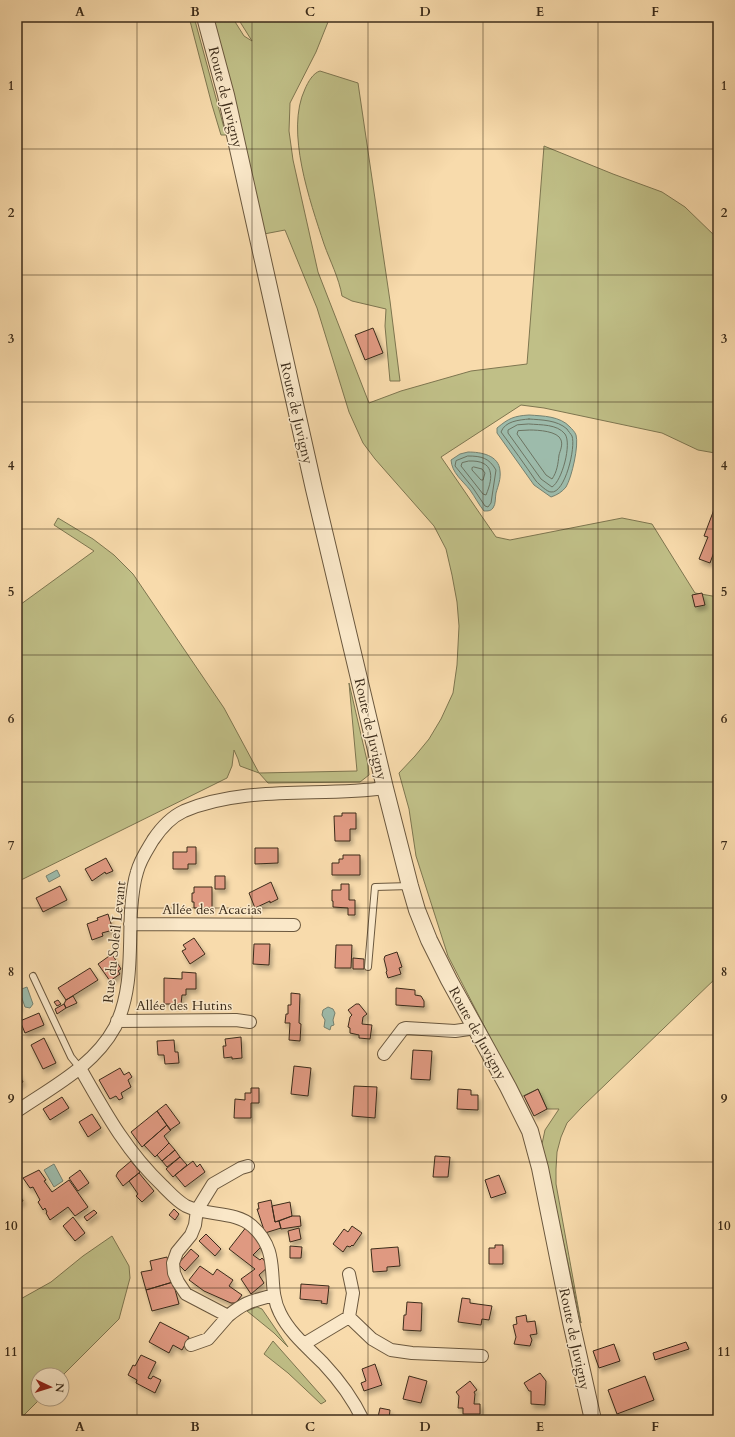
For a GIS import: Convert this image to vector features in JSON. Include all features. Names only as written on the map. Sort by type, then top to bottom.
[{"type":"street","name":"Route de Juvigny","points":[[205,17],[230,110],[314,489],[385,788],[410,886],[417,910],[429,940],[530,1131],[536,1150],[593,1420]]},
{"type":"street","name":"Rue du Soleil Levant","points":[[17,1111],[80,1068],[102,1046],[118,1021],[124,1004],[127,988],[130,924],[134,882],[140,862],[150,844],[160,830],[171,819],[183,812],[212,803],[246,796],[385,788]]},
{"type":"street","name":"Allée des Acacias","points":[[130,924],[294,925]]},
{"type":"street","name":"Allée des Hutins","points":[[118,1021],[236,1020],[250,1022]]},
{"type":"street","points":[[384,1054],[403,1029],[406,1028],[455,1031],[476,1028]]},
{"type":"street","points":[[80,1068],[115,1129],[133,1154],[150,1174],[180,1202],[197,1210],[238,1218],[250,1224],[256,1230],[265,1243],[271,1257],[274,1295],[283,1319],[304,1344],[337,1378],[350,1396],[363,1420]]},
{"type":"street","points":[[228,1316],[186,1294],[180,1286],[174,1272],[175,1255],[192,1235],[197,1210],[213,1184],[241,1168],[248,1166]]},
{"type":"street","points":[[349,1274],[353,1293],[350,1317]]},
{"type":"street","points":[[191,1345],[208,1339],[228,1316],[240,1306],[248,1302],[274,1295]]},
{"type":"street","points":[[304,1344],[350,1317]]},
{"type":"street","points":[[350,1317],[378,1343],[391,1350],[405,1353],[482,1356]]},
{"type":"lane","points":[[368,966],[375,887],[410,886]]},
{"type":"lane","points":[[33,976],[71,1057],[80,1068]]},
{"type":"shaded area","points":[[189,17],[194,17],[226,135],[221,135]]},
{"type":"shaded area","points":[[211,17],[232,17],[244,36],[252,41],[237,17],[330,17],[316,52],[290,103],[289,131],[293,160],[318,272],[369,403],[401,391],[471,371],[527,364],[544,146],[662,192],[685,207],[718,239],[718,452],[715,453],[698,450],[662,433],[544,408],[521,405],[441,457],[496,537],[510,540],[622,518],[652,524],[695,593],[718,597],[718,976],[582,1107],[567,1123],[561,1137],[557,1152],[556,1184],[581,1323],[542,1144],[545,1130],[559,1109],[547,1109],[538,1089],[521,1097],[448,956],[416,856],[409,809],[399,773],[429,739],[441,719],[453,693],[457,665],[459,626],[457,602],[446,549],[434,526],[375,459],[363,443],[349,412],[317,308],[285,230],[264,234]]},
{"type":"shaded area","points":[[320,71],[358,83],[390,301],[400,381],[390,381],[385,326],[386,309],[352,301],[342,296],[339,283],[312,208],[302,166],[298,125],[300,106],[305,89],[313,76]]},
{"type":"shaded area","points":[[58,518],[93,539],[114,555],[133,574],[224,708],[259,773],[240,766],[234,750],[232,766],[227,778],[17,882],[17,607],[94,551],[54,525]]},
{"type":"shaded area","points":[[349,683],[369,775],[360,782],[268,783],[259,773],[357,771]]},
{"type":"shaded area","points":[[112,1236],[129,1266],[130,1278],[119,1319],[70,1368],[30,1367],[30,1407],[32,1407],[19,1420],[17,1420],[17,1301],[51,1282],[83,1256]]},
{"type":"shaded area","points":[[257,1307],[262,1309],[288,1347],[274,1333],[247,1311]]},
{"type":"shaded area","points":[[273,1341],[326,1401],[321,1404],[288,1373],[264,1354]]},
{"type":"water","points":[[529,415],[551,417],[566,423],[576,435],[577,446],[573,469],[566,487],[551,497],[534,485],[497,433],[497,428],[508,420],[519,416]]},
{"type":"water","points":[[468,452],[484,454],[493,458],[499,466],[500,480],[496,493],[495,505],[488,511],[484,511],[470,490],[453,469],[451,460],[460,454]]},
{"type":"water","points":[[57,870],[60,876],[49,882],[46,876]]},
{"type":"water","points":[[27,987],[33,1004],[30,1008],[25,1007],[19,990]]},
{"type":"water","points":[[328,1007],[333,1009],[335,1013],[333,1020],[334,1025],[331,1026],[330,1030],[324,1027],[325,1020],[322,1015],[323,1010]]},
{"type":"water","points":[[54,1164],[63,1181],[54,1187],[44,1170]]},
{"type":"building","points":[[373,328],[383,353],[365,360],[355,335]]},
{"type":"building","points":[[718,499],[718,541],[710,563],[699,559],[708,537],[704,536]]},
{"type":"building","points":[[702,593],[705,605],[695,607],[692,595]]},
{"type":"building","points":[[342,813],[356,813],[356,829],[350,829],[350,841],[335,841],[334,816],[342,816]]},
{"type":"building","points":[[187,847],[196,847],[196,864],[188,864],[188,869],[173,869],[173,852],[187,852]]},
{"type":"building","points":[[255,848],[278,848],[278,863],[255,864]]},
{"type":"building","points":[[343,855],[360,855],[360,875],[332,875],[332,863],[339,863],[339,859],[343,859]]},
{"type":"building","points":[[106,858],[113,871],[106,874],[105,872],[92,881],[85,869]]},
{"type":"building","points":[[215,876],[225,876],[225,889],[215,889]]},
{"type":"building","points":[[271,882],[278,899],[255,908],[249,893]]},
{"type":"building","points":[[341,884],[349,884],[349,900],[355,900],[355,915],[348,915],[348,908],[333,907],[332,890],[341,890]]},
{"type":"building","points":[[60,886],[67,900],[43,912],[36,898]]},
{"type":"building","points":[[194,887],[212,887],[212,908],[194,908],[192,893],[194,893]]},
{"type":"building","points":[[108,914],[113,930],[102,933],[103,936],[92,940],[87,924]]},
{"type":"building","points":[[194,938],[205,954],[190,964],[182,951],[186,949],[183,945]]},
{"type":"building","points":[[254,944],[270,944],[269,965],[253,964]]},
{"type":"building","points":[[336,945],[352,945],[351,968],[335,968]]},
{"type":"building","points":[[397,952],[402,967],[399,968],[401,974],[388,978],[384,959],[385,956]]},
{"type":"building","points":[[112,954],[121,969],[118,971],[120,974],[110,981],[98,964]]},
{"type":"building","points":[[353,958],[364,959],[364,969],[353,969]]},
{"type":"building","points":[[90,968],[98,980],[66,1000],[58,988]]},
{"type":"building","points":[[182,972],[196,973],[196,989],[186,989],[186,995],[182,995],[181,1004],[164,1004],[164,978],[182,979]]},
{"type":"building","points":[[396,988],[415,990],[415,995],[421,996],[424,1001],[424,1007],[396,1005]]},
{"type":"building","points":[[291,993],[300,994],[300,1041],[289,1040],[290,1023],[285,1023],[286,1014],[288,1014],[288,1005],[291,1005]]},
{"type":"building","points":[[73,996],[77,1003],[66,1008],[64,1004],[66,1000]]},
{"type":"building","points":[[17,999],[20,1007],[17,1008]]},
{"type":"building","points":[[58,1000],[61,1004],[57,1006],[54,1002]]},
{"type":"building","points":[[64,1004],[66,1008],[57,1014],[55,1009]]},
{"type":"building","points":[[356,1004],[359,1004],[367,1014],[363,1017],[362,1024],[372,1025],[370,1039],[359,1038],[359,1035],[350,1033],[350,1028],[348,1027],[350,1017],[352,1015],[348,1010]]},
{"type":"building","points":[[39,1013],[44,1025],[25,1033],[20,1021]]},
{"type":"building","points":[[241,1037],[242,1058],[224,1058],[223,1046],[226,1046],[225,1039]]},
{"type":"building","points":[[44,1038],[56,1063],[43,1069],[31,1045]]},
{"type":"building","points":[[174,1040],[175,1052],[178,1052],[179,1063],[165,1064],[164,1055],[158,1055],[157,1041]]},
{"type":"building","points":[[413,1050],[432,1051],[430,1080],[411,1079]]},
{"type":"building","points":[[294,1066],[311,1068],[308,1096],[291,1094]]},
{"type":"building","points":[[120,1068],[124,1075],[129,1072],[132,1077],[128,1080],[131,1087],[121,1093],[123,1098],[119,1100],[116,1096],[110,1099],[99,1080]]},
{"type":"building","points":[[17,1071],[23,1082],[17,1085]]},
{"type":"building","points":[[354,1086],[377,1087],[375,1118],[352,1116]]},
{"type":"building","points":[[251,1088],[259,1088],[259,1103],[251,1103],[251,1118],[234,1118],[235,1099],[245,1100],[245,1093],[251,1093]]},
{"type":"building","points":[[458,1089],[471,1090],[471,1095],[478,1095],[478,1110],[457,1109]]},
{"type":"building","points":[[538,1089],[547,1109],[534,1116],[524,1096]]},
{"type":"building","points":[[62,1097],[69,1108],[50,1120],[43,1109]]},
{"type":"building","points":[[166,1104],[180,1123],[170,1130],[157,1111]]},
{"type":"building","points":[[157,1111],[167,1125],[142,1147],[131,1132]]},
{"type":"building","points":[[92,1114],[101,1128],[88,1137],[79,1122]]},
{"type":"building","points":[[167,1125],[171,1130],[164,1136],[169,1143],[155,1157],[144,1145]]},
{"type":"building","points":[[169,1143],[175,1150],[162,1161],[157,1155]]},
{"type":"building","points":[[175,1150],[180,1157],[167,1167],[162,1161]]},
{"type":"building","points":[[435,1156],[450,1157],[448,1177],[433,1177]]},
{"type":"building","points":[[180,1157],[187,1165],[173,1177],[166,1169]]},
{"type":"building","points":[[131,1161],[140,1172],[123,1186],[116,1176],[118,1172]]},
{"type":"building","points":[[193,1161],[197,1167],[200,1164],[205,1172],[185,1187],[175,1175]]},
{"type":"building","points":[[39,1170],[46,1180],[44,1181],[52,1192],[69,1180],[88,1207],[75,1216],[68,1207],[50,1220],[45,1208],[43,1210],[38,1202],[40,1200],[33,1187],[30,1188],[23,1178]]},
{"type":"building","points":[[80,1170],[89,1183],[78,1191],[69,1178]]},
{"type":"building","points":[[139,1173],[154,1191],[142,1202],[136,1196],[138,1194],[129,1181]]},
{"type":"building","points":[[499,1175],[506,1193],[491,1198],[485,1180]]},
{"type":"building","points":[[17,1190],[23,1201],[17,1204]]},
{"type":"building","points":[[271,1200],[275,1222],[279,1221],[281,1228],[265,1233],[257,1209],[259,1209],[258,1203]]},
{"type":"building","points":[[290,1202],[292,1216],[275,1222],[272,1206]]},
{"type":"building","points":[[174,1209],[179,1214],[175,1220],[169,1215]]},
{"type":"building","points":[[94,1210],[97,1213],[87,1221],[84,1217]]},
{"type":"building","points":[[292,1216],[300,1216],[301,1226],[281,1229],[279,1221]]},
{"type":"building","points":[[73,1217],[85,1233],[75,1241],[63,1226]]},
{"type":"building","points":[[247,1226],[263,1245],[253,1255],[260,1260],[262,1258],[269,1266],[259,1275],[264,1283],[251,1294],[241,1279],[255,1269],[229,1249]]},
{"type":"building","points":[[352,1226],[362,1233],[353,1246],[347,1246],[343,1252],[333,1244],[344,1229],[348,1232]]},
{"type":"building","points":[[299,1228],[301,1239],[290,1242],[288,1231]]},
{"type":"building","points":[[206,1234],[221,1249],[215,1256],[199,1241]]},
{"type":"building","points":[[495,1245],[503,1245],[503,1264],[489,1264],[489,1248],[495,1248]]},
{"type":"building","points":[[290,1246],[302,1247],[301,1258],[290,1258]]},
{"type":"building","points":[[398,1247],[400,1266],[387,1267],[387,1271],[373,1272],[371,1249]]},
{"type":"building","points":[[191,1249],[199,1256],[185,1271],[178,1264]]},
{"type":"building","points":[[167,1257],[173,1282],[146,1290],[141,1272],[152,1270],[150,1261]]},
{"type":"building","points":[[200,1266],[213,1275],[217,1269],[233,1280],[229,1286],[242,1295],[236,1303],[231,1303],[204,1291],[189,1280]]},
{"type":"building","points":[[173,1282],[179,1304],[152,1311],[146,1290]]},
{"type":"building","points":[[301,1284],[329,1286],[327,1304],[321,1303],[322,1301],[300,1299]]},
{"type":"building","points":[[462,1298],[470,1299],[470,1303],[492,1306],[489,1320],[482,1319],[481,1325],[458,1322]]},
{"type":"building","points":[[407,1302],[422,1303],[421,1331],[403,1330]]},
{"type":"building","points":[[526,1315],[527,1322],[535,1321],[537,1334],[530,1335],[532,1340],[530,1346],[514,1344],[516,1337],[513,1325],[517,1324],[516,1317]]},
{"type":"building","points":[[160,1322],[189,1337],[182,1350],[173,1345],[169,1353],[149,1342]]},
{"type":"building","points":[[686,1342],[689,1349],[655,1360],[653,1353]]},
{"type":"building","points":[[614,1344],[620,1361],[599,1368],[593,1351]]},
{"type":"building","points":[[141,1355],[156,1362],[148,1378],[151,1379],[153,1376],[161,1380],[155,1393],[136,1383],[137,1380],[128,1375],[133,1365],[135,1366]]},
{"type":"building","points":[[375,1364],[382,1385],[364,1391],[361,1383],[366,1381],[362,1369]]},
{"type":"building","points":[[540,1373],[546,1381],[545,1405],[531,1404],[531,1391],[529,1391],[524,1383]]},
{"type":"building","points":[[409,1376],[427,1381],[421,1403],[403,1399]]},
{"type":"building","points":[[645,1376],[654,1400],[617,1414],[608,1390]]},
{"type":"building","points":[[470,1381],[477,1390],[474,1392],[474,1404],[480,1404],[480,1414],[463,1414],[463,1408],[458,1408],[459,1396],[456,1392]]},
{"type":"building","points":[[380,1408],[390,1410],[389,1419],[378,1417]]}]
